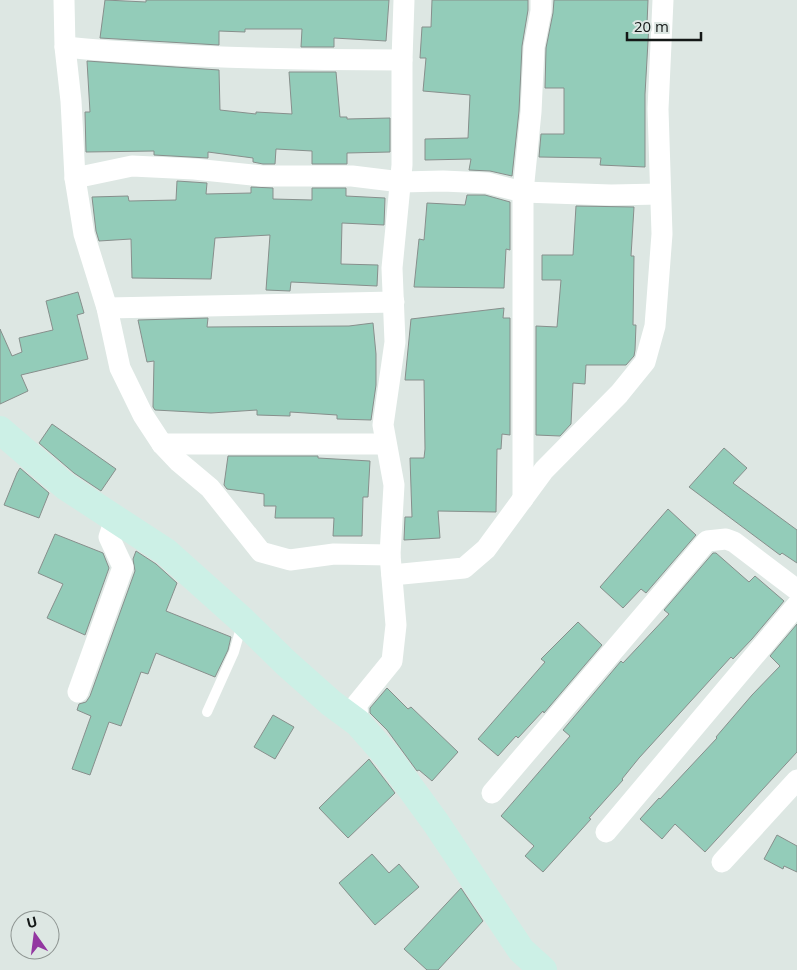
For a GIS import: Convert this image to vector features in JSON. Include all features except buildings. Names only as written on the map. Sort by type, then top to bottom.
[{"type":"street","points":[[64,0],[65,47],[71,101],[75,178],[84,234],[107,308],[120,368],[143,415],[162,444],[179,462],[210,488],[261,552],[290,560],[334,554],[391,565],[464,568],[486,549],[544,470],[619,394],[645,362],[655,326],[662,234],[658,108],[663,0]]},
{"type":"street","points":[[358,723],[358,704],[392,661],[396,625],[391,565],[394,485],[382,425],[395,342],[392,268],[401,182],[404,0]]},
{"type":"street","points":[[523,499],[523,192],[531,112],[534,47],[541,11],[541,0]]},
{"type":"street","points":[[65,47],[135,54],[333,60],[402,60]]},
{"type":"street","points":[[75,178],[132,166],[194,169],[262,176],[352,176],[401,182],[487,183],[523,192],[660,194]]},
{"type":"street","points":[[107,308],[394,302]]},
{"type":"street","points":[[0,430],[65,486],[166,552],[330,703],[358,723],[388,757],[436,823],[521,950],[544,970]]},
{"type":"street","points":[[162,444],[385,444]]},
{"type":"street","points":[[78,692],[122,567],[109,537],[115,519]]},
{"type":"street","points":[[492,793],[707,541],[726,539],[734,542],[797,590]]},
{"type":"street","points":[[606,832],[797,605]]},
{"type":"street","points":[[722,862],[797,780]]},
{"type":"lane","points":[[207,712],[234,652],[243,621]]}]
